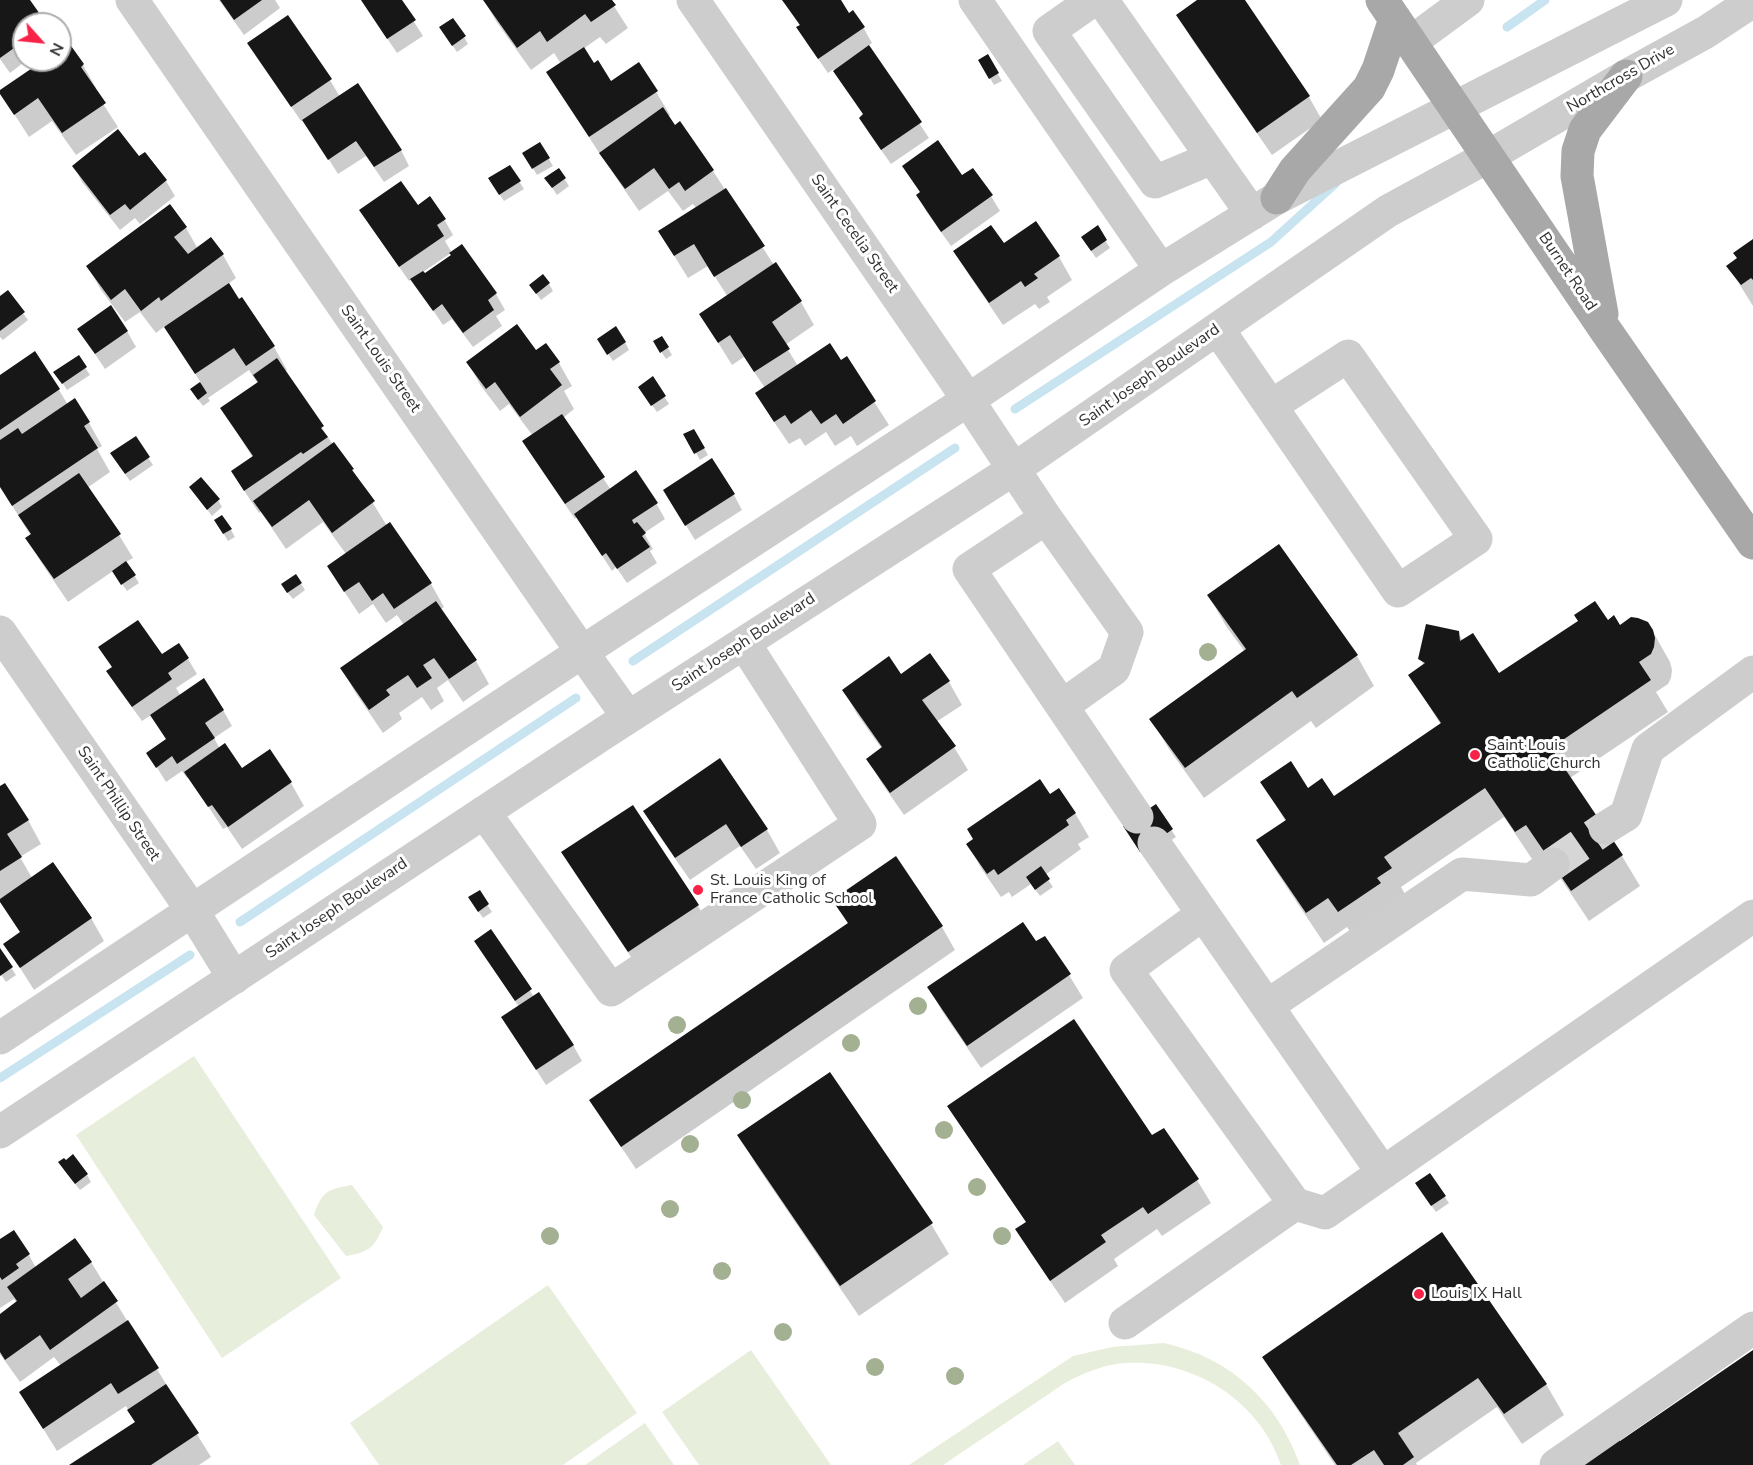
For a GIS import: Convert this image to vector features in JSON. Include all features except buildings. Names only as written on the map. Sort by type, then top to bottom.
[{"type":"main road","name":"Burnet Road","points":[[1396,20],[1604,328],[1753,543]]},
{"type":"main road","points":[[1265,206],[1369,88],[1396,20]]},
{"type":"main road","points":[[1604,328],[1577,176],[1578,151],[1585,130],[1626,76]]},
{"type":"street","name":"Saint Louis Street","points":[[132,0],[628,717]]},
{"type":"street","name":"Saint Cecelia Street","points":[[693,0],[968,400],[1046,518],[1127,632],[1114,669],[1062,706]]},
{"type":"street","points":[[975,0],[1161,270]]},
{"type":"street","points":[[1093,0],[1049,31],[1155,182],[1212,158]]},
{"type":"street","points":[[1102,0],[1212,158],[1265,206]]},
{"type":"street","points":[[1396,20],[1468,0]]},
{"type":"street","points":[[0,1038],[582,652],[968,400],[1161,270],[1265,206],[1666,0]]},
{"type":"street","name":"Northcross Drive","points":[[1489,156],[1706,32],[1753,1]]},
{"type":"street","name":"Saint Joseph Boulevard","points":[[0,1132],[628,717],[1014,469],[1388,211],[1489,156]]},
{"type":"street","points":[[1218,328],[1271,406],[1398,591],[1476,539],[1348,356],[1271,406]]},
{"type":"street","points":[[1046,518],[969,569],[1145,830],[1383,1173]]},
{"type":"street","name":"Saint Phillip Street","points":[[0,632],[192,910],[234,978]]},
{"type":"street","points":[[484,812],[611,990],[860,824],[744,643]]},
{"type":"street","points":[[1605,828],[1626,815],[1648,749],[1753,672]]},
{"type":"street","points":[[1268,1005],[1462,874],[1531,880],[1553,864]]},
{"type":"street","points":[[1203,914],[1126,970],[1295,1204],[1325,1213],[1753,916]]},
{"type":"street","points":[[1125,1323],[1295,1204]]},
{"type":"street","points":[[1556,1465],[1753,1328]]},
{"type":"green space","points":[[194,1056],[341,1278],[222,1358],[76,1135]]},
{"type":"green space","points":[[352,1185],[383,1227],[370,1248],[346,1256],[314,1215],[327,1192]]},
{"type":"green space","points":[[548,1285],[637,1413],[563,1465],[379,1465],[350,1423]]},
{"type":"green space","points":[[1164,1343],[1210,1359],[1230,1371],[1248,1386],[1265,1402],[1278,1421],[1300,1465],[1281,1465],[1271,1442],[1257,1421],[1240,1403],[1220,1388],[1199,1376],[1175,1368],[1126,1363],[1094,1370],[1065,1383],[943,1465],[909,1465],[1073,1356],[1112,1347]]},
{"type":"green space","points":[[751,1350],[831,1465],[699,1465],[662,1412]]},
{"type":"green space","points":[[645,1423],[674,1465],[585,1465]]},
{"type":"green space","points":[[1058,1441],[1075,1465],[1023,1465]]},
{"type":"waterway","points":[[1507,27],[1545,0]]},
{"type":"waterway","points":[[1015,409],[1271,242],[1336,183]]},
{"type":"waterway","points":[[633,661],[955,448]]},
{"type":"waterway","points":[[240,922],[576,698]]},
{"type":"waterway","points":[[0,1078],[190,955]]},
{"type":"tunnel","points":[[1553,864],[1605,828]]},
{"type":"place","name":"Saint Louis Catholic Church","points":[[1475,755]]},
{"type":"place","name":"St. Louis King of France Catholic School","points":[[698,890]]},
{"type":"place","name":"Louis IX Hall","points":[[1419,1294]]}]
